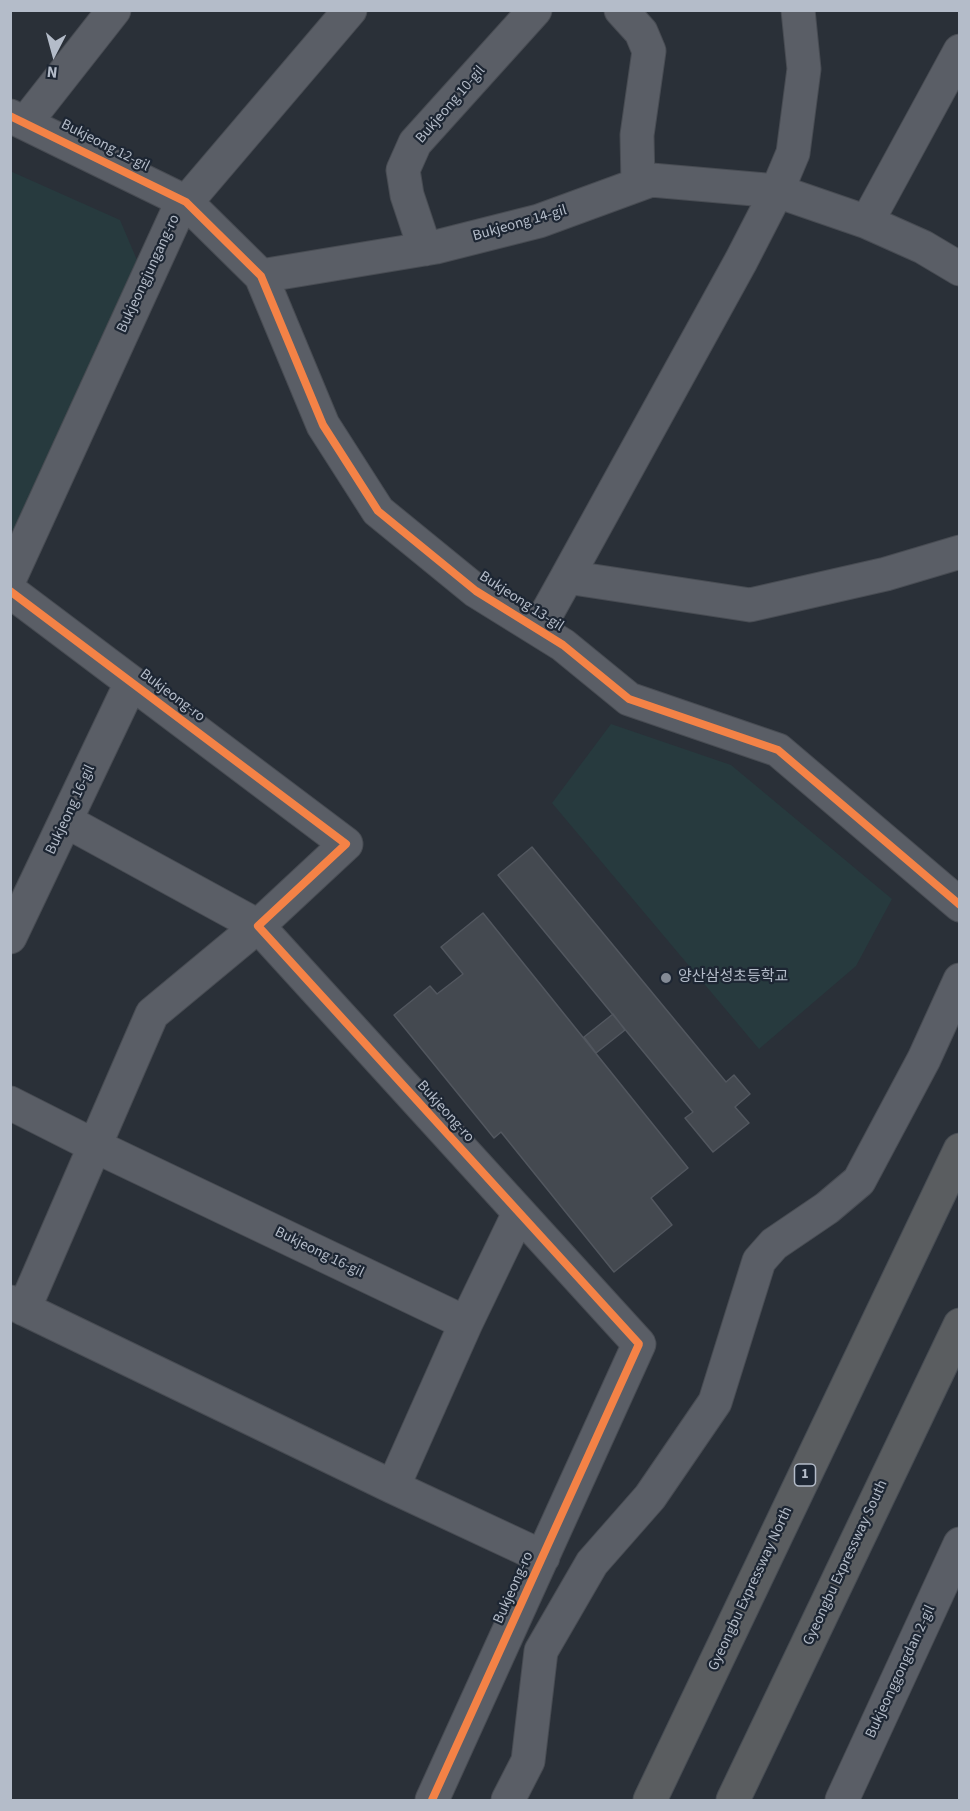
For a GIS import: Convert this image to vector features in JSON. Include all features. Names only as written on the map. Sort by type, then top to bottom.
[{"type":"highway","name":"Gyeongbu Expressway North","points":[[650,1800],[960,1150]]},
{"type":"highway","name":"Gyeongbu Expressway South","points":[[733,1800],[960,1325]]},
{"type":"street","name":"Bukjeongjungang-ro","points":[[10,578],[177,213],[350,10]]},
{"type":"street","name":"Bukjeong 10-gil","points":[[425,249],[406,186],[404,170],[411,152],[416,143],[535,10]]},
{"type":"street","points":[[621,10],[640,32],[649,51],[637,135],[638,184]]},
{"type":"street","points":[[798,10],[804,69],[793,153],[777,191],[567,577],[750,605],[886,574],[960,552]]},
{"type":"street","points":[[18,119],[100,15]]},
{"type":"street","points":[[867,222],[960,51]]},
{"type":"street","name":"Bukjeong 12-gil","points":[[18,119],[186,202]]},
{"type":"street","name":"Bukjeong 14-gil","points":[[261,276],[425,249],[539,221],[651,180],[777,191],[867,222],[923,247],[959,267]]},
{"type":"street","name":"Bukjeong 13-gil","points":[[186,202],[261,276],[322,425],[378,511],[476,591],[563,645],[629,699],[778,750],[960,905]]},
{"type":"street","name":"Bukjeong 13-gil","points":[[538,629],[567,577]]},
{"type":"street","name":"Bukjeong-ro","points":[[10,591],[346,844],[258,926],[639,1344],[432,1800]]},
{"type":"street","name":"Bukjeong 16-gil","points":[[10,937],[131,682]]},
{"type":"street","points":[[17,1305],[95,1146],[152,1014],[258,926],[66,821]]},
{"type":"street","points":[[508,1800],[528,1761],[541,1651],[592,1563],[650,1497],[715,1402],[759,1261],[774,1244],[827,1208],[859,1181],[924,1059],[960,980]]},
{"type":"street","name":"Bukjeong 16-gil","points":[[10,1103],[466,1323]]},
{"type":"street","points":[[393,1487],[466,1323],[519,1212]]},
{"type":"street","name":"Bukjeong-ro","points":[[17,1305],[543,1557]]},
{"type":"street","name":"Bukjeonggongdan 2-gil","points":[[842,1800],[960,1544]]},
{"type":"green space","points":[[10,171],[120,220],[137,260],[19,529],[11,530]]},
{"type":"green space","points":[[611,724],[731,765],[892,899],[856,966],[759,1049],[552,803]]},
{"type":"building","points":[[532,847],[726,1082],[734,1075],[750,1094],[735,1107],[749,1123],[713,1152],[685,1118],[693,1112],[498,875]]},
{"type":"building","points":[[483,913],[688,1168],[651,1198],[672,1225],[614,1272],[501,1132],[494,1138],[394,1015],[430,986],[437,994],[463,974],[441,947]]},
{"type":"building","points":[[613,1014],[625,1030],[596,1053],[584,1037]]},
{"type":"cycle path","points":[[10,116],[186,202],[261,276],[323,425],[378,511],[476,591],[563,645],[629,699],[778,750],[960,905]]},
{"type":"cycle path","points":[[10,591],[346,844],[258,926],[639,1344],[432,1800]]},
{"type":"place","name":"양산삼성초등학교","points":[[666,978]]}]
